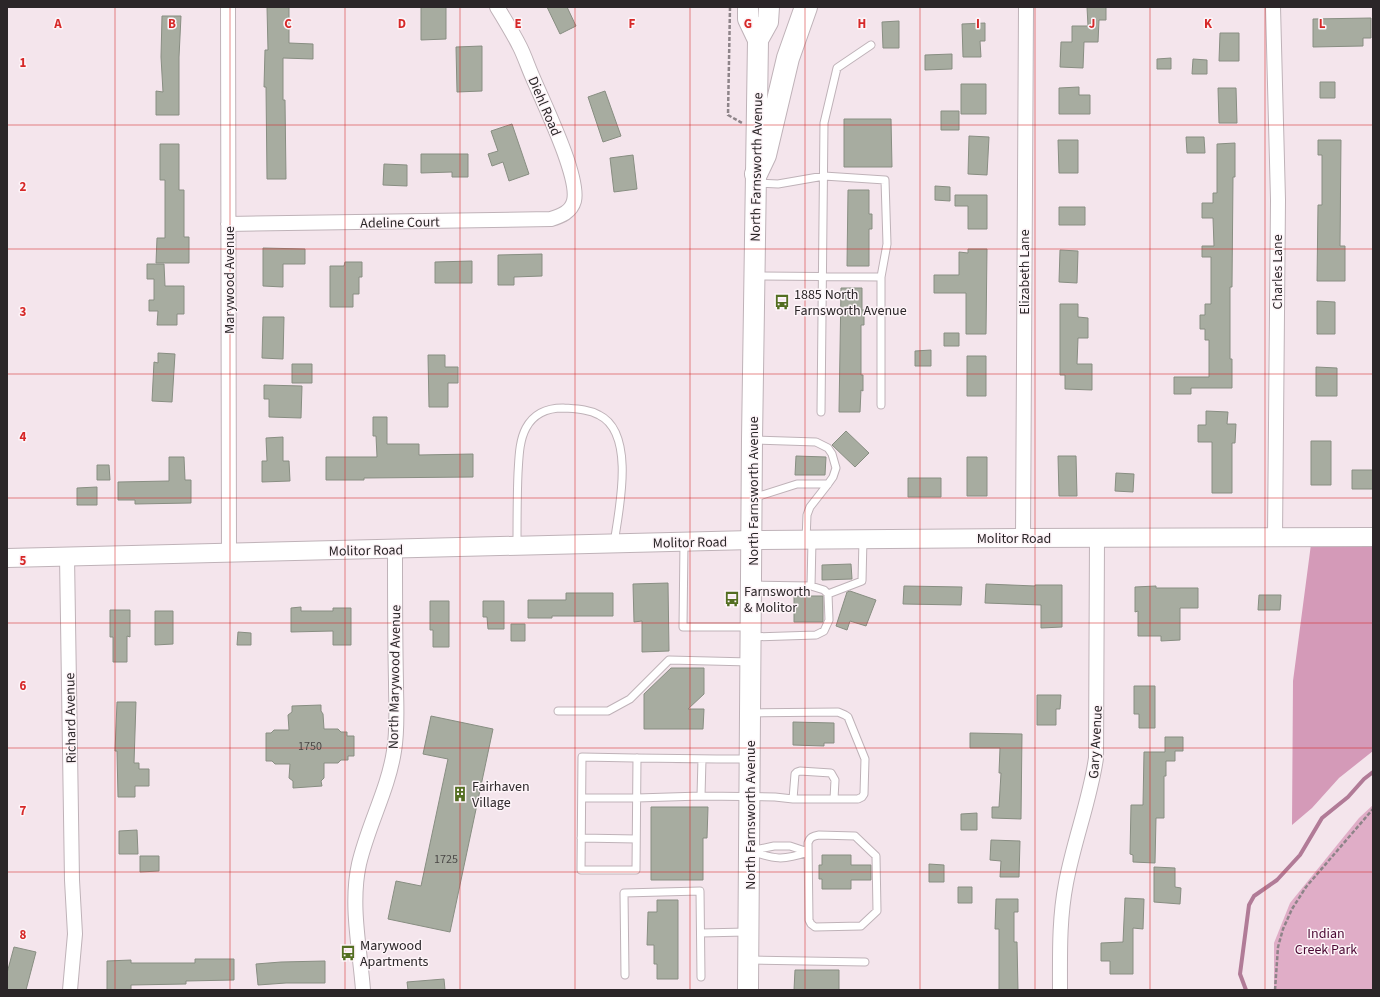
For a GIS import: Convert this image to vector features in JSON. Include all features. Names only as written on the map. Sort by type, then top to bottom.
[{"type":"highway","points":[[756,178],[766,155],[788,58],[806,7]]},
{"type":"main road","name":"North Farnsworth Avenue","points":[[748,7],[748,20],[758,40]]},
{"type":"main road","name":"North Farnsworth Avenue","points":[[748,990],[756,130],[758,40],[768,22],[769,7]]},
{"type":"street","name":"Marywood Avenue","points":[[228,7],[229,553]]},
{"type":"street","name":"Diehl Road","points":[[497,7],[520,46],[557,132],[572,178],[574,189],[574,201],[569,210]]},
{"type":"street","name":"Elizabeth Lane","points":[[1023,538],[1026,7]]},
{"type":"street","name":"Charles Lane","points":[[1273,7],[1278,200],[1275,537]]},
{"type":"street","name":"Adeline Court","points":[[228,224],[551,219],[561,216],[569,210]]},
{"type":"street","name":"Molitor Road","points":[[7,558],[752,540],[1373,537]]},
{"type":"street","name":"Gary Avenue","points":[[1060,990],[1061,908],[1066,881],[1092,783],[1096,758],[1097,538]]},
{"type":"street","name":"North Marywood Avenue","points":[[363,990],[357,928],[356,886],[359,865],[365,842],[389,776],[394,752],[396,722],[395,549]]},
{"type":"street","name":"Richard Avenue","points":[[68,556],[72,880],[75,934],[70,990]]},
{"type":"lane","points":[[821,412],[824,123],[837,68],[870,44]]},
{"type":"lane","points":[[756,178],[778,184],[824,176],[885,180],[887,244],[881,277],[881,405]]},
{"type":"lane","points":[[754,276],[881,277]]},
{"type":"lane","points":[[517,546],[516,502],[522,440],[532,419],[542,411],[556,408],[584,410],[600,415],[610,424],[619,439],[623,457],[620,509],[614,543]]},
{"type":"lane","points":[[752,440],[816,442],[828,448],[832,454],[836,468],[833,476],[810,507],[807,515],[811,586]]},
{"type":"lane","points":[[752,498],[797,484],[828,484]]},
{"type":"lane","points":[[828,594],[862,580],[863,540]]},
{"type":"lane","points":[[684,542],[683,627],[751,632],[816,634],[824,631],[829,620],[828,594],[824,590],[811,586],[752,585]]},
{"type":"lane","points":[[558,711],[608,711],[630,699],[669,660],[750,662]]},
{"type":"lane","points":[[582,798],[702,796],[775,797],[793,799],[858,799],[862,797],[864,794],[864,755],[848,717],[838,712],[750,713]]},
{"type":"lane","points":[[637,758],[636,870],[581,870],[582,757],[750,759]]},
{"type":"lane","points":[[702,759],[702,796]]},
{"type":"lane","points":[[793,799],[795,774],[800,771],[831,773],[835,780],[834,799]]},
{"type":"lane","points":[[813,836],[855,836],[876,856],[877,911],[860,926],[815,927],[811,924],[808,852],[808,843],[810,838],[813,836]]},
{"type":"lane","points":[[581,838],[636,839]]},
{"type":"lane","points":[[750,851],[774,846],[790,846],[808,852]]},
{"type":"lane","points":[[750,851],[774,858],[791,858],[808,852]]},
{"type":"lane","points":[[626,975],[624,893],[700,891],[701,977]]},
{"type":"lane","points":[[701,933],[749,932]]},
{"type":"lane","points":[[749,960],[866,962]]},
{"type":"path","points":[[730,7],[728,115],[756,130]]},
{"type":"path","points":[[1275,990],[1278,947],[1283,929],[1292,909],[1306,887],[1373,809]]},
{"type":"green space","name":"Indian Creek Park","points":[[1373,805],[1373,990],[1274,990],[1274,943],[1290,903],[1359,818]]},
{"type":"shaded area","points":[[1373,528],[1373,751],[1339,778],[1312,808],[1292,825],[1293,681],[1313,529]]},
{"type":"building","points":[[267,7],[289,7],[289,43],[313,44],[313,59],[283,58],[286,179],[267,179],[266,87],[264,87],[265,50],[268,50]]},
{"type":"building","points":[[421,7],[446,7],[446,39],[421,40]]},
{"type":"building","points":[[547,7],[567,7],[576,26],[560,34]]},
{"type":"building","points":[[1087,7],[1106,7],[1106,20],[1099,20],[1098,42],[1084,42],[1083,68],[1060,67],[1061,42],[1072,42],[1072,26],[1088,26]]},
{"type":"building","points":[[162,16],[181,16],[179,115],[156,115],[156,91],[163,92],[161,57]]},
{"type":"building","points":[[1371,18],[1371,38],[1363,38],[1363,46],[1313,47],[1313,19]]},
{"type":"building","points":[[899,21],[899,48],[883,48],[882,22]]},
{"type":"building","points":[[985,23],[985,41],[980,41],[981,57],[963,57],[962,24]]},
{"type":"building","points":[[1220,33],[1239,33],[1239,61],[1219,61]]},
{"type":"building","points":[[482,46],[482,91],[457,92],[456,47]]},
{"type":"building","points":[[952,54],[952,69],[925,70],[925,55]]},
{"type":"building","points":[[1171,58],[1171,69],[1157,69],[1157,59]]},
{"type":"building","points":[[1193,59],[1207,60],[1207,74],[1192,74]]},
{"type":"building","points":[[1320,82],[1335,82],[1335,98],[1320,98]]},
{"type":"building","points":[[961,84],[986,84],[986,114],[961,114]]},
{"type":"building","points":[[1079,87],[1079,95],[1090,95],[1090,114],[1059,114],[1059,88]]},
{"type":"building","points":[[1218,88],[1236,88],[1237,123],[1219,123]]},
{"type":"building","points":[[605,91],[621,136],[603,142],[588,97]]},
{"type":"building","points":[[941,111],[959,111],[959,130],[941,130]]},
{"type":"building","points":[[844,119],[891,119],[892,167],[844,167]]},
{"type":"building","points":[[512,124],[529,174],[509,181],[503,162],[492,166],[488,154],[498,151],[491,131]]},
{"type":"building","points":[[969,136],[989,137],[987,175],[968,174]]},
{"type":"building","points":[[1186,137],[1204,137],[1205,153],[1187,153]]},
{"type":"building","points":[[1058,140],[1078,140],[1078,173],[1059,173]]},
{"type":"building","points":[[1318,140],[1341,140],[1340,246],[1345,246],[1345,281],[1317,281],[1318,205],[1322,205],[1322,155],[1318,155]]},
{"type":"building","points":[[1235,143],[1235,177],[1233,177],[1232,287],[1230,287],[1230,359],[1232,359],[1232,388],[1191,388],[1191,394],[1174,394],[1174,377],[1209,377],[1209,340],[1205,340],[1205,329],[1200,329],[1200,315],[1205,315],[1205,304],[1211,304],[1211,257],[1202,257],[1202,246],[1214,246],[1213,218],[1202,218],[1202,203],[1213,203],[1213,193],[1217,193],[1217,144]]},
{"type":"building","points":[[160,144],[179,144],[179,190],[184,190],[184,237],[189,237],[189,263],[156,263],[157,238],[165,238],[165,180],[160,180]]},
{"type":"building","points":[[421,154],[468,154],[468,177],[452,177],[452,172],[421,173]]},
{"type":"building","points":[[633,155],[637,189],[614,192],[610,158]]},
{"type":"building","points":[[384,164],[407,165],[407,186],[383,185]]},
{"type":"building","points":[[935,186],[950,187],[950,201],[935,200]]},
{"type":"building","points":[[848,190],[869,190],[869,214],[872,214],[872,229],[869,229],[869,266],[847,266]]},
{"type":"building","points":[[955,195],[987,195],[987,229],[968,229],[968,206],[955,206]]},
{"type":"building","points":[[1059,207],[1085,207],[1085,225],[1059,225]]},
{"type":"building","points":[[263,248],[305,249],[305,264],[283,264],[283,287],[263,286]]},
{"type":"building","points":[[968,249],[987,249],[986,334],[966,334],[966,293],[934,293],[934,275],[959,275],[959,252],[968,253]]},
{"type":"building","points":[[1060,250],[1078,251],[1077,283],[1059,282]]},
{"type":"building","points":[[542,254],[542,276],[514,277],[514,285],[498,285],[498,255]]},
{"type":"building","points":[[472,261],[472,283],[435,283],[435,262]]},
{"type":"building","points":[[345,262],[362,262],[362,277],[359,277],[359,294],[353,294],[353,307],[330,307],[330,266],[344,266]]},
{"type":"building","points":[[147,264],[164,264],[165,286],[184,286],[184,314],[177,314],[177,325],[157,325],[158,311],[149,311],[149,300],[154,300],[154,279],[147,279]]},
{"type":"building","points":[[841,288],[862,288],[864,325],[861,325],[861,375],[863,375],[863,391],[861,390],[860,412],[839,412]]},
{"type":"building","points":[[1317,301],[1335,302],[1335,334],[1317,334]]},
{"type":"building","points":[[1060,304],[1078,304],[1078,317],[1088,318],[1088,338],[1078,338],[1077,364],[1092,364],[1092,390],[1065,389],[1065,375],[1060,375]]},
{"type":"building","points":[[263,317],[284,317],[283,359],[262,358]]},
{"type":"building","points":[[944,333],[959,333],[959,346],[944,346]]},
{"type":"building","points":[[931,350],[931,366],[915,366],[915,351]]},
{"type":"building","points":[[158,353],[175,354],[172,402],[152,401],[154,362],[158,363]]},
{"type":"building","points":[[428,355],[445,355],[445,367],[458,367],[458,383],[448,383],[448,407],[429,407]]},
{"type":"building","points":[[967,356],[986,356],[986,396],[967,396]]},
{"type":"building","points":[[292,364],[312,364],[312,383],[292,383]]},
{"type":"building","points":[[1316,367],[1337,368],[1337,396],[1316,396]]},
{"type":"building","points":[[264,385],[302,386],[301,418],[269,417],[269,399],[264,399]]},
{"type":"building","points":[[1206,411],[1228,412],[1227,424],[1236,424],[1235,443],[1232,443],[1232,493],[1212,493],[1212,442],[1198,442],[1198,425],[1206,425]]},
{"type":"building","points":[[373,417],[387,417],[387,444],[419,444],[419,455],[473,454],[473,477],[364,478],[364,480],[326,480],[326,457],[377,457],[376,436],[373,436]]},
{"type":"building","points":[[846,431],[869,453],[855,467],[832,445]]},
{"type":"building","points":[[283,437],[283,461],[289,461],[290,481],[262,482],[262,461],[267,461],[266,438]]},
{"type":"building","points":[[1311,441],[1331,441],[1331,485],[1311,485]]},
{"type":"building","points":[[796,456],[826,457],[825,475],[795,475]]},
{"type":"building","points":[[1058,456],[1076,456],[1077,496],[1059,496]]},
{"type":"building","points":[[169,457],[184,457],[185,480],[191,480],[191,503],[135,504],[135,500],[118,500],[118,482],[169,481]]},
{"type":"building","points":[[967,457],[987,457],[987,496],[967,496]]},
{"type":"building","points":[[97,465],[109,465],[110,480],[97,480]]},
{"type":"building","points":[[1352,470],[1373,470],[1373,489],[1352,489]]},
{"type":"building","points":[[1116,473],[1134,474],[1133,492],[1115,491]]},
{"type":"building","points":[[908,478],[941,478],[941,497],[908,497]]},
{"type":"building","points":[[97,487],[97,505],[77,505],[77,488]]},
{"type":"building","points":[[851,564],[852,579],[822,580],[822,565]]},
{"type":"building","points":[[668,583],[669,651],[642,652],[642,621],[634,622],[633,584]]},
{"type":"building","points":[[986,584],[1035,586],[1062,585],[1062,627],[1041,628],[1041,605],[985,603]]},
{"type":"building","points":[[904,586],[962,587],[961,605],[903,604]]},
{"type":"building","points":[[1156,586],[1156,588],[1198,588],[1198,608],[1180,608],[1180,640],[1161,641],[1161,636],[1138,636],[1138,611],[1135,612],[1135,587]]},
{"type":"building","points":[[850,591],[876,600],[866,626],[850,621],[847,630],[836,626],[847,592]]},
{"type":"building","points":[[566,593],[613,593],[613,616],[552,616],[552,618],[528,618],[528,600],[566,600]]},
{"type":"building","points":[[1259,595],[1281,595],[1280,610],[1258,610]]},
{"type":"building","points":[[794,596],[823,596],[823,622],[794,622]]},
{"type":"building","points":[[430,601],[449,601],[449,647],[433,647],[433,630],[430,630]]},
{"type":"building","points":[[483,601],[504,601],[504,629],[488,629],[487,617],[483,617]]},
{"type":"building","points":[[301,607],[301,611],[333,611],[333,608],[351,608],[351,645],[333,645],[333,631],[291,632],[291,608]]},
{"type":"building","points":[[110,610],[130,610],[130,637],[127,636],[127,662],[113,662],[113,637],[110,637]]},
{"type":"building","points":[[155,611],[173,611],[173,644],[155,645]]},
{"type":"building","points":[[511,624],[525,624],[525,641],[511,641]]},
{"type":"building","points":[[238,632],[251,633],[251,645],[237,645]]},
{"type":"building","points":[[671,668],[704,668],[704,694],[688,709],[704,709],[703,729],[644,729],[644,694]]},
{"type":"building","points":[[1134,686],[1155,686],[1155,728],[1139,728],[1139,714],[1134,714]]},
{"type":"building","points":[[1037,695],[1061,695],[1060,709],[1056,709],[1056,725],[1037,725]]},
{"type":"building","points":[[117,702],[136,702],[134,763],[139,763],[139,769],[149,769],[149,786],[135,786],[135,797],[118,797],[117,751],[115,751]]},
{"type":"building","points":[[321,705],[324,729],[338,729],[341,732],[347,732],[347,736],[354,736],[354,756],[348,756],[348,760],[341,760],[338,763],[324,763],[324,778],[321,781],[322,786],[293,788],[293,781],[289,778],[290,764],[275,764],[272,761],[266,761],[266,733],[271,733],[274,730],[289,730],[288,715],[292,712],[292,706]]},
{"type":"building","points":[[431,716],[493,729],[450,932],[388,919],[396,881],[421,886],[448,759],[423,754]]},
{"type":"building","points":[[793,722],[834,723],[834,743],[824,743],[824,746],[793,745]]},
{"type":"building","points":[[970,733],[1022,734],[1021,819],[992,818],[992,807],[999,807],[1001,773],[999,773],[1000,748],[970,748]]},
{"type":"building","points":[[1165,737],[1183,737],[1183,751],[1175,751],[1175,761],[1166,761],[1166,776],[1164,776],[1164,818],[1156,818],[1155,863],[1133,862],[1133,855],[1130,854],[1131,805],[1143,805],[1144,752],[1165,752]]},
{"type":"building","points":[[651,807],[708,807],[707,838],[703,838],[703,880],[651,880]]},
{"type":"building","points":[[977,813],[977,830],[961,830],[961,814]]},
{"type":"building","points":[[137,830],[138,854],[119,854],[119,831]]},
{"type":"building","points":[[991,840],[1020,841],[1019,877],[1000,877],[1001,861],[990,860]]},
{"type":"building","points":[[822,855],[851,855],[851,865],[871,865],[871,880],[851,880],[851,889],[822,889],[822,879],[819,879],[819,865],[822,865]]},
{"type":"building","points":[[140,856],[159,856],[159,871],[140,872]]},
{"type":"building","points":[[929,864],[944,865],[944,882],[929,882]]},
{"type":"building","points":[[1154,867],[1175,868],[1175,887],[1181,888],[1180,904],[1154,902]]},
{"type":"building","points":[[958,887],[972,887],[972,903],[958,903]]},
{"type":"building","points":[[1125,898],[1144,899],[1143,929],[1133,928],[1133,974],[1110,974],[1110,961],[1101,961],[1101,943],[1123,942]]},
{"type":"building","points":[[996,899],[1018,899],[1018,912],[1014,912],[1014,942],[1017,942],[1018,990],[999,990],[999,929],[995,929]]},
{"type":"building","points":[[657,900],[678,900],[678,979],[657,979],[657,964],[654,964],[654,945],[647,945],[648,912],[657,912]]},
{"type":"building","points":[[14,947],[36,952],[26,990],[7,990],[7,973]]},
{"type":"building","points":[[195,959],[234,959],[234,980],[186,981],[186,984],[131,985],[131,990],[107,990],[107,961],[131,960],[131,963],[195,963]]},
{"type":"building","points":[[325,961],[325,983],[258,985],[256,964]]},
{"type":"building","points":[[795,970],[839,970],[839,990],[794,990]]},
{"type":"building","points":[[444,979],[445,990],[408,990],[407,982]]},
{"type":"waterway","points":[[1246,990],[1240,974],[1249,905],[1254,896],[1277,880],[1300,855],[1322,818],[1348,797],[1364,779],[1373,772]]},
{"type":"place","name":"1885 North Farnsworth Avenue","points":[[782,302]]},
{"type":"place","name":"Farnsworth & Molitor","points":[[732,599]]},
{"type":"place","name":"Fairhaven Village","points":[[460,794]]},
{"type":"place","name":"Marywood Apartments","points":[[348,953]]}]
